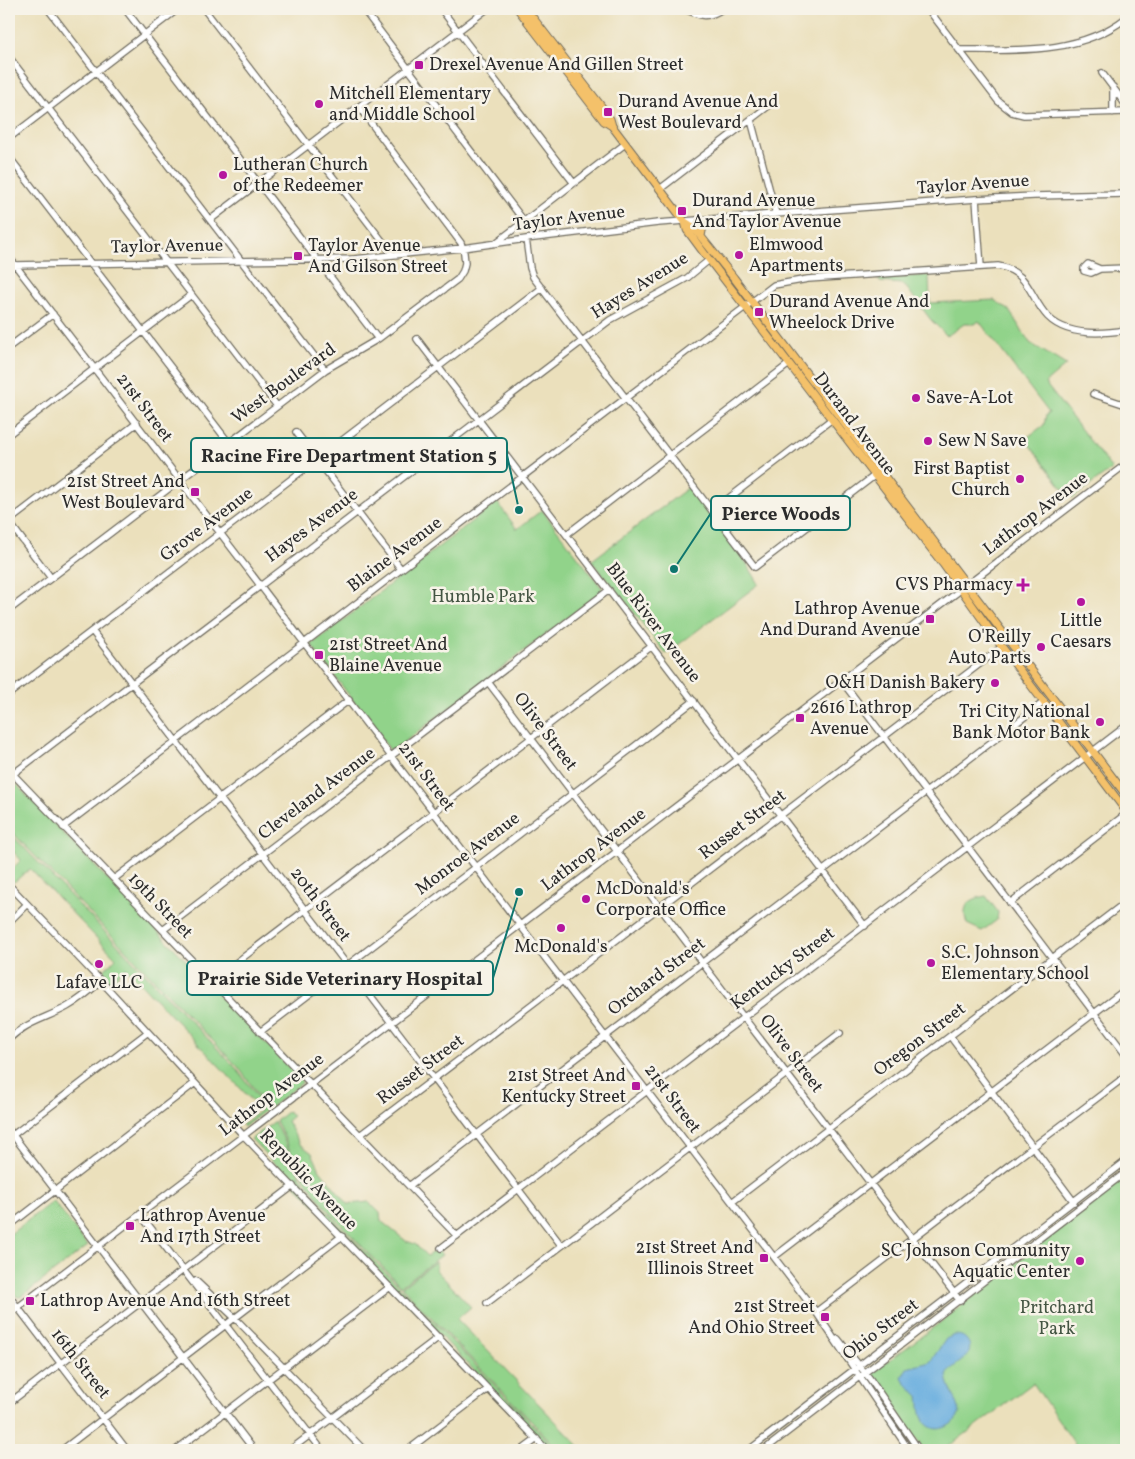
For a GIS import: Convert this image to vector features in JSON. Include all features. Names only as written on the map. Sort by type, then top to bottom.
[{"type":"main road","name":"Durand Avenue","points":[[518,9],[604,121],[612,126]]},
{"type":"main road","name":"Durand Avenue","points":[[526,9],[601,106],[624,144],[685,222],[701,236],[752,302],[964,587],[1002,647],[1126,813]]},
{"type":"main road","points":[[701,236],[703,226],[709,220]]},
{"type":"main road","name":"Durand Avenue","points":[[685,222],[687,230],[874,476],[1017,652],[1126,795]]},
{"type":"main road","points":[[1002,647],[1007,646],[1017,652]]},
{"type":"street","points":[[48,9],[325,370]]},
{"type":"street","points":[[125,9],[378,339]]},
{"type":"street","points":[[9,138],[178,9]]},
{"type":"street","points":[[204,9],[394,255]]},
{"type":"street","points":[[363,9],[524,220]]},
{"type":"street","points":[[441,9],[573,182]]},
{"type":"street","points":[[210,220],[487,9]]},
{"type":"street","points":[[685,9],[704,16],[722,9]]},
{"type":"street","points":[[928,9],[998,101],[1012,112],[1024,115],[1126,112]]},
{"type":"street","points":[[959,50],[1020,50],[1074,43],[1098,35],[1126,18]]},
{"type":"street","points":[[9,57],[277,406]]},
{"type":"street","points":[[1102,73],[1125,100]]},
{"type":"street","points":[[1113,87],[1113,113]]},
{"type":"street","points":[[660,189],[771,104]]},
{"type":"street","points":[[359,107],[463,248]]},
{"type":"street","points":[[751,120],[776,214]]},
{"type":"street","points":[[496,244],[524,220],[624,144]]},
{"type":"street","points":[[9,157],[228,443]]},
{"type":"street","name":"Taylor Avenue","points":[[12,264],[354,260],[496,244],[620,227],[976,199],[1126,194]]},
{"type":"street","points":[[976,199],[981,266]]},
{"type":"street","points":[[526,239],[531,272],[542,288],[755,567],[874,476]]},
{"type":"street","name":"West Boulevard","points":[[9,610],[325,370],[378,339],[458,278],[464,266],[463,248]]},
{"type":"street","name":"21st Street","points":[[9,257],[12,264],[95,368],[690,1146],[857,1368],[865,1373],[919,1450]]},
{"type":"street","name":"Hayes Avenue","points":[[11,772],[132,683],[610,320],[687,278],[710,260]]},
{"type":"street","points":[[9,269],[12,264]]},
{"type":"street","name":"Blaine Avenue","points":[[63,827],[774,285],[788,281],[981,266],[1002,267],[1019,275],[1048,317],[1064,327],[1101,332],[1126,330]]},
{"type":"street","points":[[1100,269],[1126,268]]},
{"type":"street","name":"Grove Avenue","points":[[9,694],[542,288]]},
{"type":"street","points":[[9,434],[192,295]]},
{"type":"street","points":[[9,347],[53,314]]},
{"type":"street","name":"Blue River Avenue","points":[[418,339],[865,926]]},
{"type":"street","points":[[567,534],[790,364]]},
{"type":"street","points":[[1093,394],[1126,405]]},
{"type":"street","points":[[712,512],[832,419]]},
{"type":"street","points":[[51,578],[9,521],[137,423]]},
{"type":"street","points":[[296,432],[401,569]]},
{"type":"street","name":"Lathrop Avenue","points":[[9,1314],[1126,464]]},
{"type":"street","name":"Cleveland Avenue","points":[[163,930],[609,590]]},
{"type":"street","name":"20th Street","points":[[92,631],[561,1245]]},
{"type":"street","points":[[212,981],[652,646]]},
{"type":"street","name":"Russet Street","points":[[360,1135],[1002,647]]},
{"type":"street","points":[[841,680],[1126,1055]]},
{"type":"street","name":"Olive Street","points":[[488,682],[960,1301]]},
{"type":"street","points":[[114,879],[349,700]]},
{"type":"street","name":"Monroe Avenue","points":[[260,1032],[694,701]]},
{"type":"street","name":"Orchard Street","points":[[408,1186],[1044,702]]},
{"type":"street","name":"Kentucky Street","points":[[441,1248],[1126,726]]},
{"type":"street","name":"19th Street","points":[[11,772],[457,1236]]},
{"type":"street","points":[[1010,903],[1126,813]]},
{"type":"street","name":"Republic Avenue","points":[[9,885],[101,981],[243,1135],[547,1450]]},
{"type":"street","name":"Oregon Street","points":[[732,1202],[1126,902]]},
{"type":"street","points":[[9,922],[27,904]]},
{"type":"street","points":[[9,1039],[30,1023],[78,1001],[101,981]]},
{"type":"street","points":[[774,1257],[1126,989]]},
{"type":"street","points":[[148,1032],[10,1135],[254,1450]]},
{"type":"street","points":[[487,1303],[840,1033]]},
{"type":"street","points":[[950,1036],[1078,1208]]},
{"type":"street","points":[[818,1315],[913,1238],[1126,1076]]},
{"type":"street","points":[[9,1226],[195,1083]]},
{"type":"street","name":"Ohio Street","points":[[749,1450],[1126,1161]]},
{"type":"street","name":"Ohio Street","points":[[764,1450],[1126,1172]]},
{"type":"street","points":[[9,1403],[293,1186]]},
{"type":"street","points":[[140,1214],[322,1450]]},
{"type":"street","points":[[62,1450],[342,1236]]},
{"type":"street","points":[[184,1270],[235,1318],[364,1450]]},
{"type":"street","points":[[176,1450],[390,1287]]},
{"type":"street","name":"16th Street","points":[[9,1296],[127,1450]]},
{"type":"street","points":[[290,1450],[439,1337]]},
{"type":"street","name":"21st Street","points":[[857,1368],[859,1377],[909,1450]]},
{"type":"street","points":[[408,1450],[488,1389]]},
{"type":"street","points":[[766,1437],[772,1444]]},
{"type":"street","points":[[522,1450],[537,1439]]},
{"type":"green space","points":[[929,275],[930,303],[994,300],[1008,309],[1030,343],[1066,365],[1045,383],[1112,469],[1073,498],[1066,493],[1025,439],[1044,425],[1046,415],[1049,413],[979,321],[975,324],[964,324],[947,336],[931,320],[906,287],[901,284],[880,282],[878,279]]},
{"type":"green space","points":[[689,487],[747,564],[759,584],[666,654],[591,561]]},
{"type":"green space","name":"Humble Park","points":[[497,502],[517,529],[542,510],[602,588],[601,592],[394,750],[390,750],[312,644]]},
{"type":"green space","points":[[9,777],[302,1083],[269,1109],[238,1067],[9,829]]},
{"type":"green space","points":[[9,832],[235,1067],[266,1110],[244,1127],[242,1125],[261,1110],[126,968],[110,982],[101,973],[116,958],[30,869],[14,882],[9,879],[9,872],[21,860],[9,847]]},
{"type":"green space","points":[[986,896],[998,912],[997,920],[982,931],[967,924],[965,912],[970,901]]},
{"type":"green space","points":[[288,1111],[293,1116],[287,1121],[300,1144],[312,1153],[320,1170],[348,1204],[369,1202],[380,1213],[381,1221],[406,1241],[415,1244],[427,1256],[437,1249],[442,1255],[401,1286],[338,1221],[305,1179],[276,1121]]},
{"type":"green space","points":[[274,1122],[305,1184],[338,1225],[400,1287],[396,1289],[251,1139]]},
{"type":"green space","name":"Pritchard Park","points":[[1126,1177],[1126,1450],[1079,1450],[1033,1383],[944,1450],[924,1450],[871,1374]]},
{"type":"green space","points":[[53,1201],[88,1246],[21,1297],[17,1297],[9,1286],[9,1235]]},
{"type":"green space","points":[[436,1261],[436,1270],[471,1307],[457,1319],[583,1450],[559,1450],[402,1287]]},
{"type":"green space","points":[[401,1288],[557,1450],[551,1450],[397,1291]]},
{"type":"water","points":[[954,1335],[964,1338],[970,1346],[967,1356],[952,1368],[947,1376],[960,1413],[947,1427],[936,1429],[926,1423],[922,1417],[919,1396],[906,1384],[902,1377],[907,1368],[930,1362],[946,1339]]},
{"type":"place","name":"Drexel Avenue And Gillen Street","points":[[419,65]]},
{"type":"place","name":"Mitchell Elementary and Middle School","points":[[319,104]]},
{"type":"place","name":"Durand Avenue And West Boulevard","points":[[608,112]]},
{"type":"place","name":"Lutheran Church of the Redeemer","points":[[223,175]]},
{"type":"place","name":"Durand Avenue And Taylor Avenue","points":[[682,211]]},
{"type":"place","name":"Elmwood Apartments","points":[[739,255]]},
{"type":"place","name":"Taylor Avenue And Gilson Street","points":[[298,256]]},
{"type":"place","name":"Durand Avenue And Wheelock Drive","points":[[759,312]]},
{"type":"place","name":"Save-A-Lot","points":[[916,398]]},
{"type":"place","name":"Sew N Save","points":[[928,441]]},
{"type":"place","name":"First Baptist Church","points":[[1020,479]]},
{"type":"place","name":"21st Street And West Boulevard","points":[[195,492]]},
{"type":"place","name":"Racine Fire Department Station 5","points":[[519,510]]},
{"type":"place","name":"Pierce Woods","points":[[674,569]]},
{"type":"place","name":"CVS Pharmacy","points":[[1023,585]]},
{"type":"place","name":"Little Caesars","points":[[1081,602]]},
{"type":"place","name":"Lathrop Avenue And Durand Avenue","points":[[930,619]]},
{"type":"place","name":"O'Reilly Auto Parts","points":[[1041,647]]},
{"type":"place","name":"21st Street And Blaine Avenue","points":[[319,655]]},
{"type":"place","name":"O&H Danish Bakery","points":[[995,683]]},
{"type":"place","name":"2616 Lathrop Avenue","points":[[800,718]]},
{"type":"place","name":"Tri City National Bank Motor Bank","points":[[1100,722]]},
{"type":"place","name":"Prairie Side Veterinary Hospital","points":[[519,892]]},
{"type":"place","name":"McDonald's Corporate Office","points":[[586,899]]},
{"type":"place","name":"McDonald's","points":[[561,928]]},
{"type":"place","name":"S.C. Johnson Elementary School","points":[[931,963]]},
{"type":"place","name":"Lafave LLC","points":[[99,964]]},
{"type":"place","name":"21st Street And Kentucky Street","points":[[636,1086]]},
{"type":"place","name":"Lathrop Avenue And 17th Street","points":[[130,1226]]},
{"type":"place","name":"21st Street And Illinois Street","points":[[764,1258]]},
{"type":"place","name":"SC Johnson Community Aquatic Center","points":[[1080,1261]]},
{"type":"place","name":"Lathrop Avenue And 16th Street","points":[[30,1301]]},
{"type":"place","name":"21st Street And Ohio Street","points":[[825,1317]]}]
